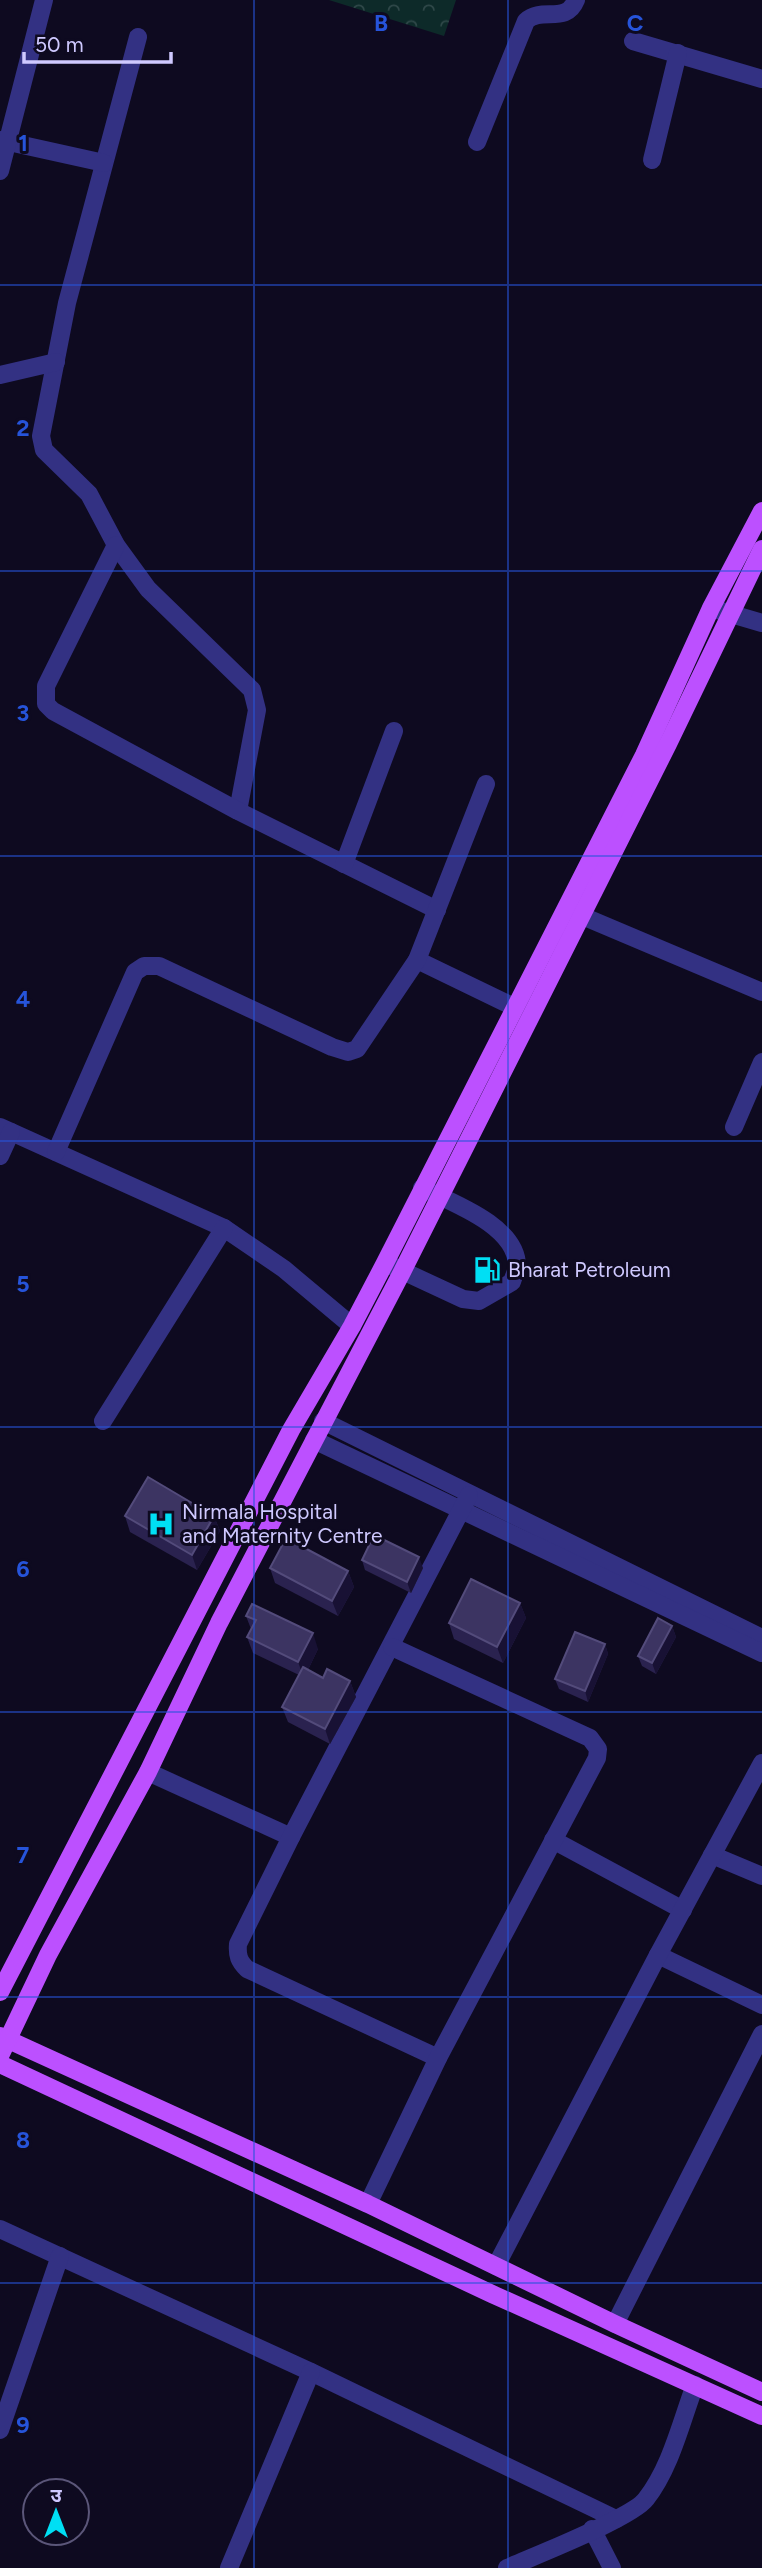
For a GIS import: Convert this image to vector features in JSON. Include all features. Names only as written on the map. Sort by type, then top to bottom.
[{"type":"main road","points":[[762,510],[711,608],[440,1196],[219,1623],[148,1772],[2,2043],[368,2204],[762,2392]]},
{"type":"main road","points":[[0,1992],[291,1430],[352,1326],[385,1263],[514,1007],[573,912],[668,744],[762,549]]},
{"type":"main road","points":[[26,1942],[48,1955]]},
{"type":"main road","points":[[0,2064],[492,2294],[762,2416]]},
{"type":"street","points":[[0,171],[4,140],[44,0]]},
{"type":"street","points":[[477,142],[526,21],[537,15],[561,15],[569,11],[576,0]]},
{"type":"street","points":[[138,37],[67,303],[41,436],[44,450],[89,494],[116,545],[148,589],[253,690],[257,710],[239,810]]},
{"type":"street","points":[[633,41],[762,79]]},
{"type":"street","points":[[652,160],[678,53]]},
{"type":"street","points":[[4,140],[104,163]]},
{"type":"street","points":[[0,375],[56,362]]},
{"type":"street","points":[[116,545],[46,686],[46,704],[53,711],[239,810],[437,910]]},
{"type":"street","points":[[711,608],[762,623]]},
{"type":"street","points":[[344,864],[394,731]]},
{"type":"street","points":[[56,1152],[135,972],[144,965],[159,965],[332,1047],[348,1052],[357,1049],[417,960],[486,784]]},
{"type":"street","points":[[573,912],[762,992]]},
{"type":"street","points":[[417,960],[514,1007]]},
{"type":"street","points":[[734,1127],[762,1062]]},
{"type":"street","points":[[0,1156],[6,1129],[224,1228],[284,1269],[352,1326]]},
{"type":"street","points":[[385,1263],[463,1299],[479,1301],[512,1282],[517,1267],[512,1247],[492,1224],[422,1188]]},
{"type":"street","points":[[103,1421],[224,1228]]},
{"type":"street","points":[[323,1421],[466,1502],[762,1653]]},
{"type":"street","points":[[314,1440],[466,1502],[762,1638]]},
{"type":"street","points":[[438,2058],[247,1969],[240,1961],[238,1944],[466,1502]]},
{"type":"street","points":[[368,2204],[438,2058],[597,1758],[598,1749],[590,1738],[392,1647]]},
{"type":"street","points":[[496,2266],[658,1955],[762,1763]]},
{"type":"street","points":[[148,1772],[291,1837]]},
{"type":"street","points":[[553,1840],[683,1910]]},
{"type":"street","points":[[712,1855],[762,1877]]},
{"type":"street","points":[[658,1955],[762,2005]]},
{"type":"street","points":[[615,2324],[762,2034]]},
{"type":"street","points":[[0,2229],[311,2372],[616,2519]]},
{"type":"street","points":[[0,2430],[60,2256]]},
{"type":"street","points":[[229,2568],[311,2372]]},
{"type":"street","points":[[507,2568],[616,2519],[644,2502],[655,2485],[695,2385]]},
{"type":"street","points":[[592,2529],[612,2568]]},
{"type":"green space","points":[[329,0],[456,0],[444,36]]},
{"type":"building","points":[[148,1477],[214,1516],[192,1555],[125,1516]]},
{"type":"building","points":[[374,1535],[419,1557],[407,1582],[362,1560]]},
{"type":"building","points":[[286,1538],[348,1571],[332,1601],[270,1568]]},
{"type":"building","points":[[471,1579],[520,1603],[497,1647],[449,1623]]},
{"type":"building","points":[[252,1604],[313,1633],[298,1662],[247,1637],[256,1620],[246,1616]]},
{"type":"building","points":[[658,1618],[672,1626],[652,1663],[638,1656]]},
{"type":"building","points":[[575,1632],[605,1644],[585,1691],[555,1679]]},
{"type":"building","points":[[303,1667],[323,1678],[327,1669],[350,1681],[325,1729],[282,1707]]},
{"type":"place","name":"Bharat Petroleum","points":[[487,1270]]},
{"type":"place","name":"Nirmala Hospital and Maternity Centre","points":[[161,1524]]}]
